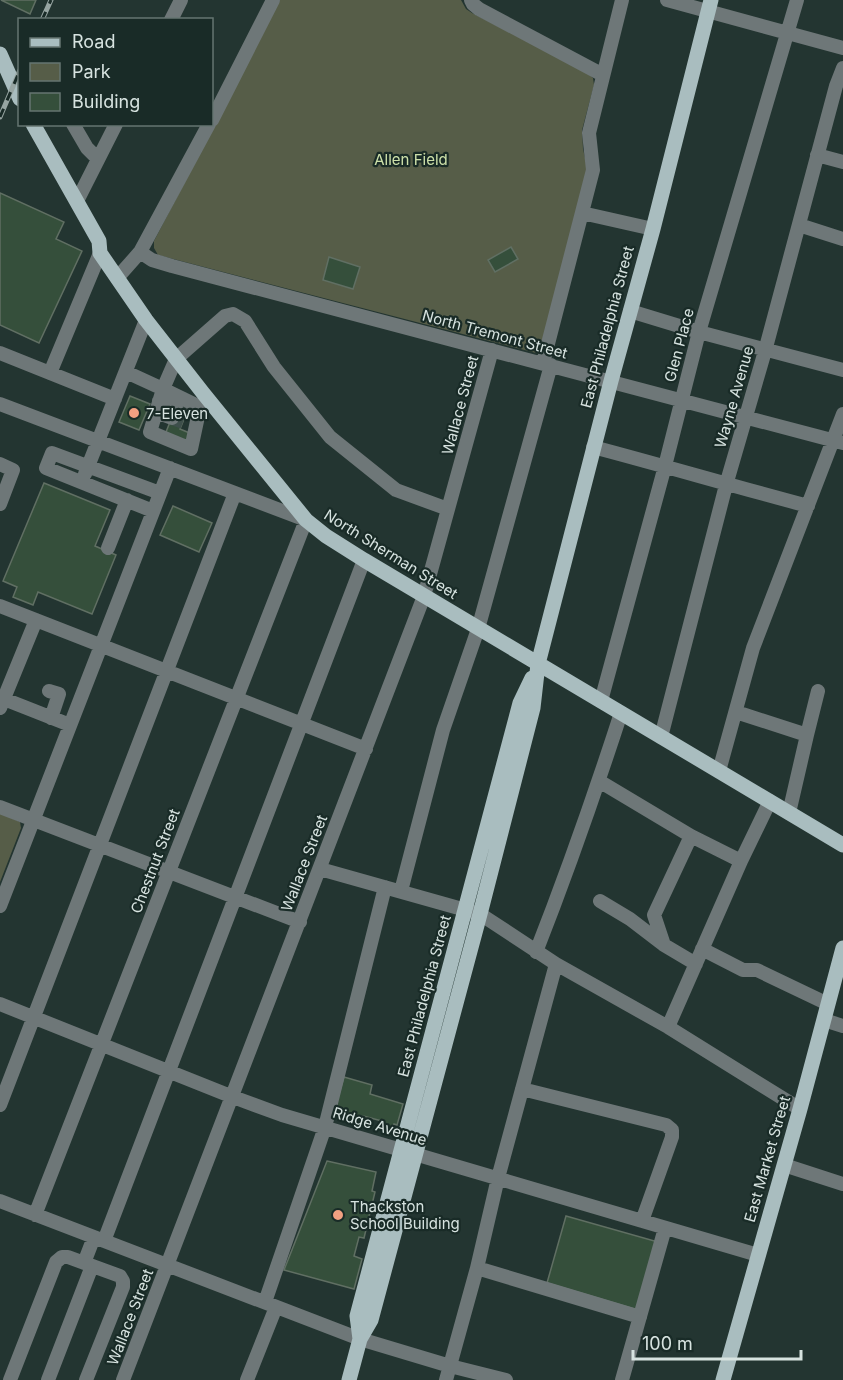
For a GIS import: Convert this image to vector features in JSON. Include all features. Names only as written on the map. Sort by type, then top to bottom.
[{"type":"main road","name":"East Philadelphia Street","points":[[349,1380],[360,1339],[371,1320],[409,1153],[473,912],[520,703],[538,664],[710,6]]},
{"type":"main road","points":[[0,54],[18,94]]},
{"type":"main road","name":"North Sherman Street","points":[[34,126],[99,241],[100,253],[146,320],[176,358],[189,413],[306,520],[326,536],[364,560],[843,844]]},
{"type":"main road","name":"East Market Street","points":[[723,1380],[843,948]]},
{"type":"street","points":[[172,18],[181,0]]},
{"type":"street","points":[[213,118],[273,0]]},
{"type":"street","points":[[471,0],[479,9],[603,75]]},
{"type":"street","points":[[401,891],[443,730],[478,628],[547,364],[593,170],[589,133],[622,0]]},
{"type":"street","points":[[667,0],[710,6],[788,33],[843,48]]},
{"type":"street","name":"Glen Place","points":[[601,701],[699,332],[796,0]]},
{"type":"street","name":"Wayne Avenue","points":[[662,737],[726,485],[765,351],[817,155],[840,88],[843,68]]},
{"type":"street","points":[[74,126],[87,148],[98,159]]},
{"type":"street","points":[[77,201],[115,126]]},
{"type":"street","points":[[117,278],[140,252],[208,126]]},
{"type":"street","points":[[817,155],[843,162]]},
{"type":"street","points":[[582,213],[653,229]]},
{"type":"street","points":[[799,225],[843,239]]},
{"type":"street","name":"North Tremont Street","points":[[140,252],[152,260],[172,266],[838,442]]},
{"type":"street","points":[[50,373],[100,253]]},
{"type":"street","points":[[630,310],[765,351],[843,370]]},
{"type":"street","points":[[189,413],[190,449],[150,432],[176,358],[225,316],[233,314],[245,321],[274,367],[330,437],[396,490],[448,509]]},
{"type":"street","points":[[82,483],[146,320]]},
{"type":"street","name":"Wallace Street","points":[[123,1380],[424,596],[492,350]]},
{"type":"street","points":[[0,353],[115,399]]},
{"type":"street","points":[[126,372],[159,401],[189,413]]},
{"type":"street","points":[[159,401],[189,413]]},
{"type":"street","points":[[0,404],[306,520]]},
{"type":"street","points":[[719,771],[753,648],[808,506],[838,442],[843,414]]},
{"type":"street","points":[[593,447],[808,506]]},
{"type":"street","points":[[153,511],[46,468],[52,453],[160,493]]},
{"type":"street","points":[[0,464],[13,470],[0,504]]},
{"type":"street","points":[[0,906],[170,468]]},
{"type":"street","points":[[0,1105],[235,493]]},
{"type":"street","points":[[108,548],[127,500]]},
{"type":"street","name":"Chestnut Street","points":[[35,1215],[306,520]]},
{"type":"street","points":[[48,1380],[88,1265],[169,1071],[364,560]]},
{"type":"street","points":[[0,606],[366,749]]},
{"type":"street","points":[[36,620],[2,703],[70,725]]},
{"type":"street","points":[[49,691],[59,694],[51,718]]},
{"type":"street","points":[[789,813],[818,691]]},
{"type":"street","points":[[736,712],[807,735]]},
{"type":"street","points":[[536,951],[562,885],[621,713]]},
{"type":"street","points":[[599,781],[691,836],[741,861]]},
{"type":"street","points":[[668,1027],[770,801]]},
{"type":"street","points":[[0,807],[300,922]]},
{"type":"street","points":[[664,945],[654,915],[691,836]]},
{"type":"street","points":[[320,868],[473,912],[556,964],[668,1027],[800,1109]]},
{"type":"street","points":[[247,1380],[325,1127],[385,887]]},
{"type":"street","points":[[600,901],[696,964]]},
{"type":"street","points":[[702,949],[743,970],[757,970],[828,1004]]},
{"type":"street","points":[[446,1380],[556,964]]},
{"type":"street","name":"Ridge Avenue","points":[[0,1004],[282,1115],[758,1255]]},
{"type":"street","points":[[824,1020],[843,1026]]},
{"type":"street","points":[[522,1089],[666,1125],[672,1130],[672,1137],[642,1221]]},
{"type":"street","points":[[784,1164],[843,1184]]},
{"type":"street","points":[[0,1201],[360,1339],[506,1380]]},
{"type":"street","points":[[622,1380],[665,1228]]},
{"type":"street","points":[[9,1380],[56,1262],[62,1257],[68,1257],[120,1276],[123,1281],[123,1287],[86,1380]]},
{"type":"street","points":[[477,1268],[640,1317]]},
{"type":"green space","name":"Allen Field","points":[[280,0],[461,0],[466,9],[472,13],[585,71],[593,78],[594,85],[582,130],[588,171],[540,354],[158,255],[154,248],[154,241]]},
{"type":"green space","points":[[0,813],[20,822],[21,828],[0,882]]},
{"type":"building","points":[[1,0],[36,0],[30,14]]},
{"type":"building","points":[[0,193],[64,222],[56,239],[82,251],[39,343],[0,325]]},
{"type":"building","points":[[511,247],[518,259],[495,272],[488,260]]},
{"type":"building","points":[[329,257],[360,267],[353,289],[323,280]]},
{"type":"building","name":"7-Eleven","points":[[130,396],[150,404],[139,430],[119,422]]},
{"type":"building","points":[[178,402],[189,407],[180,429],[192,434],[187,445],[164,437]]},
{"type":"building","points":[[44,483],[110,510],[95,546],[116,555],[92,614],[38,592],[33,605],[13,597],[17,587],[3,581]]},
{"type":"building","points":[[173,506],[212,523],[199,552],[160,535]]},
{"type":"building","points":[[344,1077],[372,1085],[370,1094],[403,1104],[397,1125],[394,1124],[392,1130],[380,1126],[382,1121],[363,1116],[362,1122],[333,1114]]},
{"type":"building","name":"Thackston School Building","points":[[327,1161],[376,1172],[372,1191],[375,1192],[364,1238],[359,1237],[354,1256],[362,1259],[354,1289],[284,1270]]},
{"type":"building","points":[[566,1216],[658,1242],[638,1310],[547,1283]]},
{"type":"tunnel","points":[[176,408],[187,412]]},
{"type":"tunnel","points":[[172,418],[183,422]]},
{"type":"railway","points":[[43,18],[51,0]]},
{"type":"railway","points":[[0,117],[18,75]]},
{"type":"place","name":"7-Eleven","points":[[134,413]]},
{"type":"place","name":"Thackston School Building","points":[[338,1215]]}]
